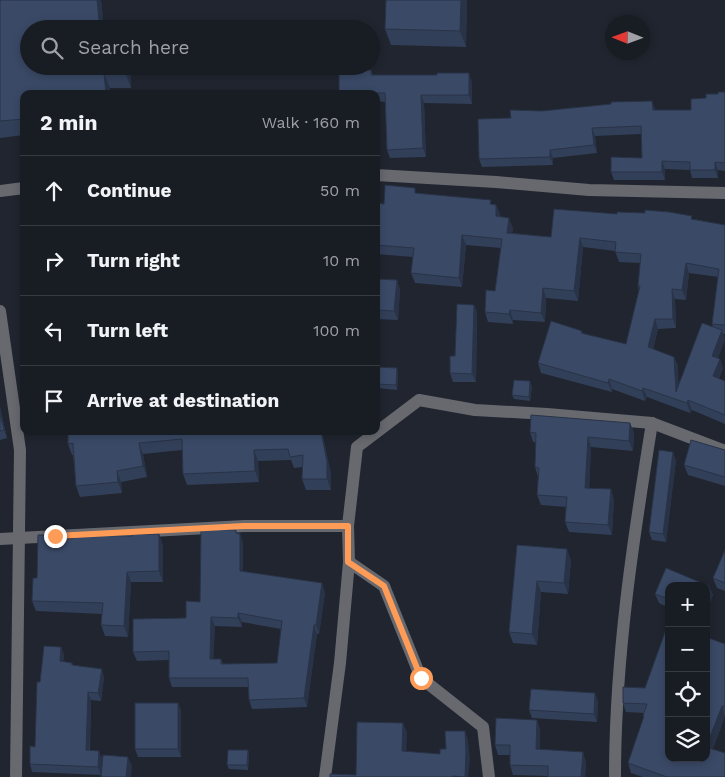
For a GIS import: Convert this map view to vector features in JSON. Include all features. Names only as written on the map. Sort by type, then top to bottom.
[{"type":"street","points":[[380,175],[589,190],[725,193]]},
{"type":"street","points":[[0,190],[20,188]]},
{"type":"street","points":[[0,311],[20,450],[16,777]]},
{"type":"street","points":[[380,429],[418,400],[475,410],[652,423],[725,451]]},
{"type":"street","points":[[615,777],[620,660],[633,541],[652,423]]},
{"type":"street","points":[[326,777],[340,663],[348,562],[348,526],[356,447],[372,435]]},
{"type":"street","points":[[0,540],[244,526],[348,526]]},
{"type":"street","points":[[348,562],[384,586],[421,678],[483,727],[489,777]]},
{"type":"building","points":[[0,0],[97,0],[99,20],[20,20],[20,75],[104,75],[106,90],[20,90],[20,119],[0,121]]},
{"type":"building","points":[[386,0],[461,0],[460,31],[385,29]]},
{"type":"building","points":[[437,73],[469,73],[469,95],[421,95],[423,148],[387,150],[385,93],[380,93],[380,90],[339,90],[339,75],[437,75]]},
{"type":"building","points":[[718,92],[725,92],[725,163],[715,162],[715,170],[690,170],[690,162],[662,161],[662,172],[611,172],[611,157],[642,158],[641,126],[592,128],[594,145],[550,150],[550,157],[479,159],[478,119],[511,118],[510,110],[542,111],[611,104],[611,102],[652,101],[653,110],[691,110],[691,99],[706,98],[706,94],[718,94]]},
{"type":"building","points":[[385,185],[415,188],[415,193],[491,200],[490,204],[496,205],[496,216],[509,218],[507,233],[551,237],[554,209],[617,214],[617,212],[645,213],[645,210],[669,212],[692,216],[691,219],[725,225],[725,325],[712,324],[719,269],[686,263],[682,290],[672,289],[673,319],[655,319],[648,347],[674,357],[676,392],[702,323],[722,330],[712,356],[720,359],[713,376],[725,381],[725,415],[688,400],[687,403],[643,388],[642,391],[609,379],[608,383],[538,363],[551,321],[582,331],[581,333],[626,344],[640,286],[638,286],[641,254],[615,252],[616,242],[580,238],[574,291],[543,288],[541,313],[510,310],[509,314],[485,312],[486,290],[495,291],[502,239],[462,235],[459,278],[411,273],[414,248],[380,245],[380,204],[384,204]]},
{"type":"building","points":[[380,279],[397,280],[394,311],[380,310]]},
{"type":"building","points":[[457,304],[474,305],[472,374],[450,373],[450,356],[455,356]]},
{"type":"building","points":[[380,367],[397,368],[396,385],[380,384]]},
{"type":"building","points":[[514,380],[530,381],[529,397],[512,395]]},
{"type":"building","points":[[0,413],[4,430],[0,431]]},
{"type":"building","points":[[531,415],[630,423],[629,441],[588,437],[585,488],[611,489],[608,525],[565,522],[567,497],[537,495],[539,468],[535,467],[536,433],[530,432]]},
{"type":"building","points":[[68,435],[322,435],[327,462],[327,479],[302,479],[303,455],[290,457],[288,449],[254,450],[255,471],[183,474],[182,439],[139,443],[143,466],[117,471],[118,482],[76,486],[73,443],[68,444]]},
{"type":"building","points":[[691,440],[725,450],[725,477],[684,465]]},
{"type":"building","points":[[659,450],[673,452],[663,534],[649,532]]},
{"type":"building","points":[[201,529],[236,530],[236,533],[240,534],[240,571],[322,583],[304,698],[249,700],[248,678],[169,678],[169,651],[133,652],[133,619],[186,618],[186,601],[200,602]],"holes":[[[238,613],[282,621],[277,663],[221,664],[221,659],[210,659],[211,617],[238,618]]]},
{"type":"building","points":[[132,534],[159,534],[159,571],[127,572],[124,626],[101,625],[103,603],[32,601],[33,578],[37,578],[38,535],[56,535],[57,540],[75,538],[75,535],[132,536]]},
{"type":"building","points":[[517,545],[567,549],[564,583],[537,581],[532,634],[509,632]]},
{"type":"building","points":[[725,550],[725,583],[713,578]]},
{"type":"building","points":[[666,568],[699,582],[665,582],[665,598],[655,594]]},
{"type":"building","points":[[665,632],[665,762],[710,762],[710,748],[725,753],[725,777],[667,777],[628,763],[647,704],[623,703],[623,687],[645,688]]},
{"type":"building","points":[[710,638],[725,644],[725,707],[722,706],[710,737]]},
{"type":"building","points":[[44,646],[61,647],[60,661],[72,663],[72,665],[102,669],[98,693],[88,692],[86,750],[99,751],[98,767],[30,764],[30,746],[35,747],[37,682],[40,682]]},
{"type":"building","points":[[531,689],[595,693],[594,714],[529,710]]},
{"type":"building","points":[[135,703],[178,703],[178,749],[135,749]]},
{"type":"building","points":[[496,718],[537,720],[536,749],[583,752],[581,777],[548,777],[548,766],[510,765],[510,745],[495,745]]},
{"type":"building","points":[[357,722],[403,723],[402,751],[440,754],[440,749],[446,749],[445,731],[465,731],[465,777],[330,777],[330,774],[356,775]]},
{"type":"building","points":[[228,750],[248,750],[247,765],[227,765]]},
{"type":"building","points":[[103,755],[128,757],[126,777],[101,777]]},
{"type":"route","points":[[55,536],[244,526],[348,526],[348,562],[384,586],[421,678]]}]
